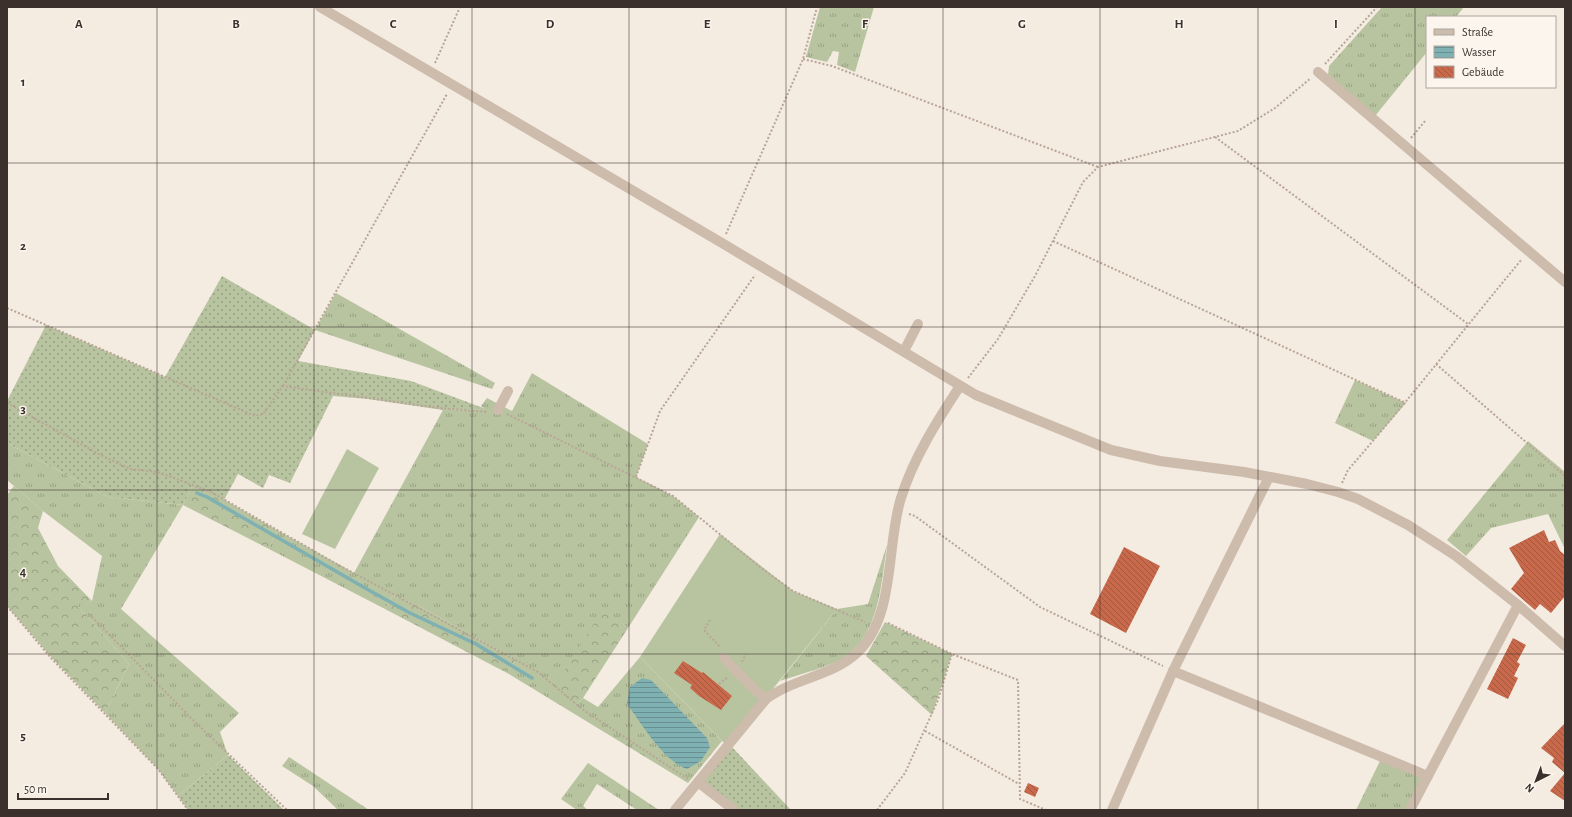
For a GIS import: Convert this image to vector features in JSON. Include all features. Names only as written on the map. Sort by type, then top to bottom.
[{"type":"street","points":[[320,7],[452,86],[722,243],[960,386],[998,404],[1111,450],[1160,461],[1269,477],[1338,492],[1379,509],[1456,556],[1518,605],[1565,645]]},
{"type":"street","points":[[1318,72],[1565,282]]},
{"type":"street","points":[[904,351],[918,324]]},
{"type":"street","points":[[675,810],[766,699],[776,691],[840,666],[860,651],[877,623],[898,510],[910,474],[942,414],[960,386]]},
{"type":"street","points":[[498,410],[508,391]]},
{"type":"street","points":[[1113,807],[1173,671],[1269,477]]},
{"type":"street","points":[[1410,810],[1518,605]]},
{"type":"street","points":[[724,658],[755,690],[766,699]]},
{"type":"street","points":[[1173,671],[1428,776]]},
{"type":"street","points":[[697,783],[734,810]]},
{"type":"path","points":[[430,73],[460,7]]},
{"type":"path","points":[[722,243],[803,59],[817,7]]},
{"type":"path","points":[[960,386],[978,368],[998,339],[1053,241],[1083,182],[1098,167],[1238,131],[1275,108],[1318,72],[1377,7]]},
{"type":"path","points":[[803,59],[832,66],[1098,167]]},
{"type":"path","points":[[7,308],[256,416],[263,414],[283,386],[452,86]]},
{"type":"path","points":[[1405,146],[1425,122]]},
{"type":"path","points":[[1215,137],[1468,324]]},
{"type":"path","points":[[1053,241],[1406,403]]},
{"type":"path","points":[[1338,492],[1348,470],[1406,403],[1435,364],[1529,250]]},
{"type":"path","points":[[636,477],[660,411],[761,267]]},
{"type":"path","points":[[1435,364],[1565,476]]},
{"type":"path","points":[[283,386],[439,408],[485,412],[498,410],[673,496],[760,567],[793,591],[1018,680],[1020,799],[1046,810]]},
{"type":"path","points":[[7,404],[97,454],[130,469],[158,472],[211,492],[342,566],[538,672],[594,717],[697,783]]},
{"type":"path","points":[[898,510],[915,516],[1040,607],[1173,671]]},
{"type":"path","points":[[7,606],[52,658],[158,769],[188,810]]},
{"type":"path","points":[[89,614],[193,720],[287,810]]},
{"type":"path","points":[[710,620],[704,630],[720,647],[724,658]]},
{"type":"path","points":[[877,810],[905,773],[938,700],[952,654]]},
{"type":"path","points":[[925,731],[1019,784]]},
{"type":"green space","points":[[820,7],[874,7],[855,72],[837,65],[839,52],[833,51],[827,62],[806,57]]},
{"type":"green space","points":[[1382,7],[1464,7],[1457,16],[1426,16],[1426,53],[1375,116],[1328,75],[1329,66]]},
{"type":"green space","points":[[222,276],[315,330],[298,361],[411,381],[486,409],[443,410],[368,399],[333,396],[290,483],[269,475],[263,488],[238,474],[224,500],[193,485],[183,505],[108,497],[7,443],[7,401],[46,325],[165,377]]},
{"type":"green space","points":[[336,293],[495,383],[492,389],[315,330]]},
{"type":"green space","points":[[532,373],[648,444],[636,477],[673,496],[699,517],[628,628],[603,610],[577,704],[583,698],[598,707],[640,657],[722,741],[688,783],[507,673],[516,660],[419,606],[393,595],[385,609],[269,549],[277,530],[354,573],[443,410],[485,409],[481,406],[487,398],[512,411]]},
{"type":"green space","points":[[1355,380],[1406,403],[1373,441],[1335,423]]},
{"type":"green space","points":[[1528,441],[1565,472],[1564,547],[1548,514],[1491,528],[1466,556],[1447,540]]},
{"type":"green space","points":[[7,443],[108,497],[183,505],[121,609],[239,713],[220,732],[228,755],[178,796],[158,769],[105,713],[129,664],[76,604],[92,601],[102,556],[43,511],[7,480]]},
{"type":"green space","points":[[347,449],[379,468],[335,549],[302,534]]},
{"type":"green space","points":[[193,485],[211,492],[277,530],[269,549],[183,505]]},
{"type":"green space","points":[[14,486],[43,511],[38,528],[58,566],[92,601],[77,605],[129,664],[105,713],[52,658],[7,606],[7,495]]},
{"type":"green space","points":[[720,534],[793,591],[837,609],[727,746],[640,657]]},
{"type":"green space","points":[[887,545],[877,607],[865,636],[855,648],[843,658],[830,665],[780,681],[837,609],[868,604]]},
{"type":"green space","points":[[393,595],[419,606],[516,660],[507,673],[385,609]]},
{"type":"green space","points":[[603,609],[628,628],[583,698],[577,704],[555,686]]},
{"type":"green space","points":[[885,622],[952,654],[932,715],[866,656]]},
{"type":"green space","points":[[732,747],[791,810],[737,810],[702,782]]},
{"type":"green space","points":[[228,755],[284,810],[188,810],[178,796]]},
{"type":"green space","points":[[289,757],[369,810],[338,810],[313,786],[282,766]]},
{"type":"green space","points":[[1381,759],[1422,777],[1405,810],[1356,810]]},
{"type":"green space","points":[[588,763],[659,810],[637,810],[597,784],[583,806],[588,810],[577,810],[561,799]]},
{"type":"water","points":[[642,678],[651,680],[707,738],[710,747],[701,761],[687,769],[678,765],[661,750],[646,731],[627,704],[630,687]]},
{"type":"building","points":[[1544,530],[1549,542],[1555,540],[1560,551],[1565,555],[1565,596],[1551,613],[1540,604],[1535,610],[1511,589],[1524,573],[1509,548]]},
{"type":"building","points":[[1124,547],[1160,566],[1126,633],[1090,614]]},
{"type":"building","points":[[1513,638],[1526,645],[1517,662],[1520,664],[1514,676],[1518,678],[1508,699],[1487,689]]},
{"type":"building","points":[[683,661],[702,673],[703,672],[732,696],[721,710],[699,696],[690,688],[692,685],[674,673]]},
{"type":"building","points":[[1565,723],[1565,773],[1552,762],[1554,758],[1541,748]]},
{"type":"building","points":[[1565,773],[1565,801],[1550,791]]},
{"type":"building","points":[[1028,783],[1039,788],[1035,797],[1024,792]]},
{"type":"waterway","points":[[197,493],[207,497],[410,613],[476,644],[532,678]]}]
